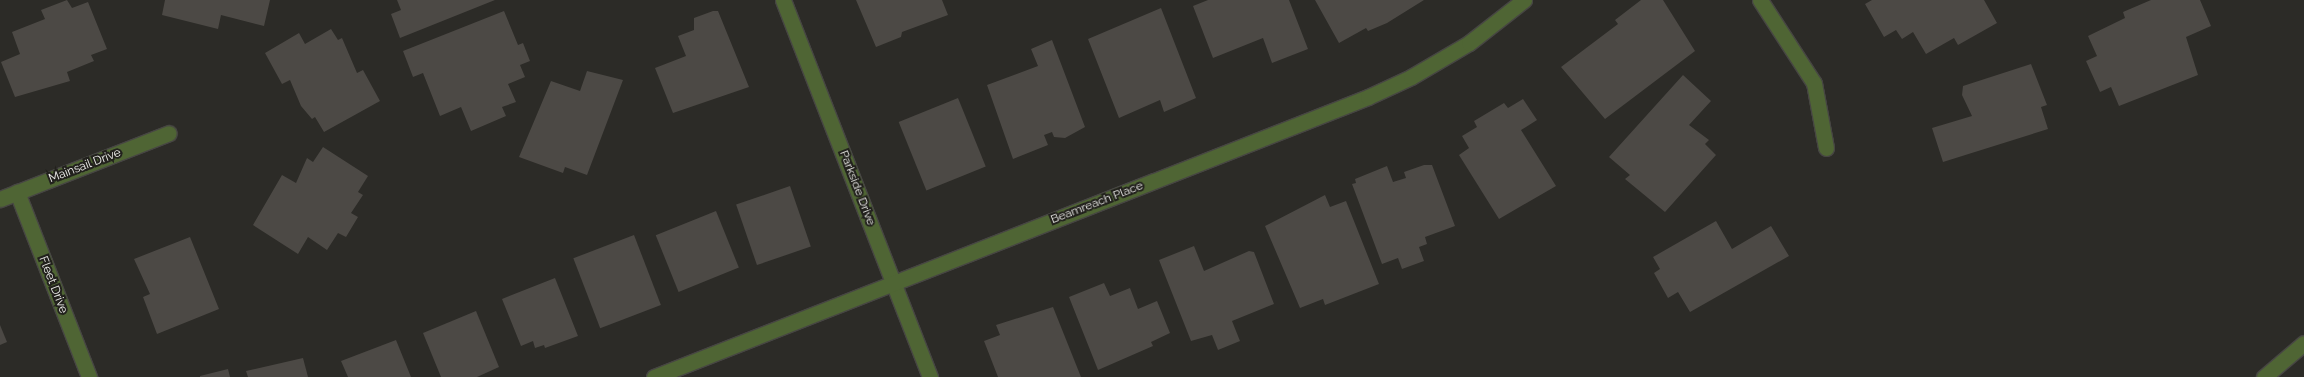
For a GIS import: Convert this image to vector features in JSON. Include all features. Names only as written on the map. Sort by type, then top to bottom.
[{"type":"street","name":"Parkside Drive","points":[[783,0],[930,377]]},
{"type":"street","name":"Beamreach Place","points":[[654,377],[1368,97],[1411,77],[1469,42],[1524,0]]},
{"type":"street","points":[[1760,0],[1814,83],[1826,148]]},
{"type":"street","name":"Mainsail Drive","points":[[0,199],[169,133]]},
{"type":"street","name":"Fleet Drive","points":[[18,192],[89,377]]},
{"type":"street","points":[[2264,377],[2304,343]]},
{"type":"building","points":[[67,0],[72,8],[88,2],[107,49],[91,55],[94,61],[67,72],[70,81],[15,97],[1,62],[20,54],[12,32],[45,19],[41,10]]},
{"type":"building","points":[[165,0],[270,0],[264,26],[221,15],[218,29],[162,15]]},
{"type":"building","points":[[397,0],[495,0],[400,38],[391,14],[401,10]]},
{"type":"building","points":[[856,0],[942,0],[948,15],[902,32],[901,37],[876,47]]},
{"type":"building","points":[[1208,0],[1289,0],[1308,49],[1272,63],[1263,38],[1213,58],[1193,6]]},
{"type":"building","points":[[1315,0],[1424,0],[1387,23],[1368,31],[1366,28],[1339,43]]},
{"type":"building","points":[[1641,0],[1663,0],[1695,51],[1605,119],[1561,67],[1618,24],[1615,20]]},
{"type":"building","points":[[1872,0],[1984,0],[1997,23],[1958,45],[1954,38],[1926,54],[1913,32],[1902,39],[1896,30],[1884,37],[1865,4]]},
{"type":"building","points":[[2151,0],[2200,0],[2211,26],[2186,37],[2198,75],[2119,106],[2111,87],[2100,92],[2086,61],[2097,56],[2088,36],[2125,18],[2123,12]]},
{"type":"building","points":[[1161,8],[1196,98],[1164,112],[1160,100],[1119,118],[1088,39]]},
{"type":"building","points":[[504,11],[518,45],[523,43],[530,61],[520,65],[525,77],[508,84],[516,102],[502,107],[506,116],[471,131],[461,107],[440,116],[423,73],[413,77],[403,51]]},
{"type":"building","points":[[718,11],[749,87],[673,113],[655,68],[686,56],[678,36],[694,30],[694,18]]},
{"type":"building","points":[[331,29],[338,40],[342,38],[357,73],[363,70],[380,101],[324,132],[315,117],[312,119],[301,106],[290,80],[282,84],[265,53],[299,33],[305,44]]},
{"type":"building","points":[[1052,40],[1085,127],[1065,138],[1054,137],[1052,132],[1044,135],[1048,145],[1013,159],[987,85],[1038,66],[1031,49]]},
{"type":"building","points":[[2031,64],[2047,105],[2041,107],[2048,129],[1943,162],[1932,128],[1972,116],[1962,95],[1963,86]]},
{"type":"building","points":[[587,71],[623,80],[587,175],[565,167],[563,173],[519,157],[551,81],[580,91]]},
{"type":"building","points":[[1683,75],[1711,101],[1689,125],[1709,140],[1705,144],[1716,155],[1665,212],[1625,179],[1630,175],[1609,157]]},
{"type":"building","points":[[958,98],[986,167],[926,191],[899,122]]},
{"type":"building","points":[[1523,99],[1537,120],[1521,130],[1556,186],[1499,219],[1459,155],[1469,148],[1462,136],[1477,127],[1474,121],[1504,103],[1508,108]]},
{"type":"building","points":[[323,147],[368,176],[358,192],[363,195],[351,213],[358,217],[346,237],[338,233],[327,250],[308,237],[298,254],[253,225],[282,175],[296,183],[307,158],[313,162]]},
{"type":"building","points":[[1424,165],[1432,165],[1455,226],[1425,237],[1427,244],[1419,247],[1424,261],[1402,269],[1398,258],[1382,264],[1352,184],[1356,183],[1355,179],[1387,166],[1393,182],[1406,178],[1404,172]]},
{"type":"building","points":[[790,186],[811,247],[757,265],[736,205]]},
{"type":"building","points":[[1325,195],[1330,207],[1346,201],[1379,284],[1325,305],[1323,299],[1300,308],[1265,226]]},
{"type":"building","points":[[716,211],[739,268],[679,292],[656,235]]},
{"type":"building","points":[[1716,221],[1732,249],[1771,226],[1789,256],[1690,312],[1678,292],[1668,298],[1654,273],[1660,269],[1653,257]]},
{"type":"building","points":[[634,235],[661,305],[600,328],[573,258]]},
{"type":"building","points":[[190,237],[219,309],[157,334],[143,297],[150,294],[134,259]]},
{"type":"building","points":[[1194,246],[1204,271],[1249,251],[1254,252],[1274,304],[1232,321],[1240,341],[1218,350],[1212,335],[1191,341],[1159,260]]},
{"type":"building","points":[[555,278],[578,336],[545,348],[544,345],[535,348],[533,341],[521,346],[502,299]]},
{"type":"building","points":[[1104,283],[1110,296],[1130,288],[1138,309],[1157,301],[1170,333],[1151,342],[1153,346],[1098,370],[1069,297]]},
{"type":"building","points":[[1053,307],[1081,377],[998,377],[984,341],[1000,335],[996,325]]},
{"type":"building","points":[[476,311],[499,367],[477,377],[441,377],[423,333]]},
{"type":"building","points":[[0,325],[7,342],[0,345]]},
{"type":"building","points":[[396,340],[411,377],[348,377],[341,361]]},
{"type":"building","points":[[303,358],[308,377],[248,377],[246,371]]},
{"type":"building","points":[[228,369],[230,377],[200,377],[200,376]]}]
